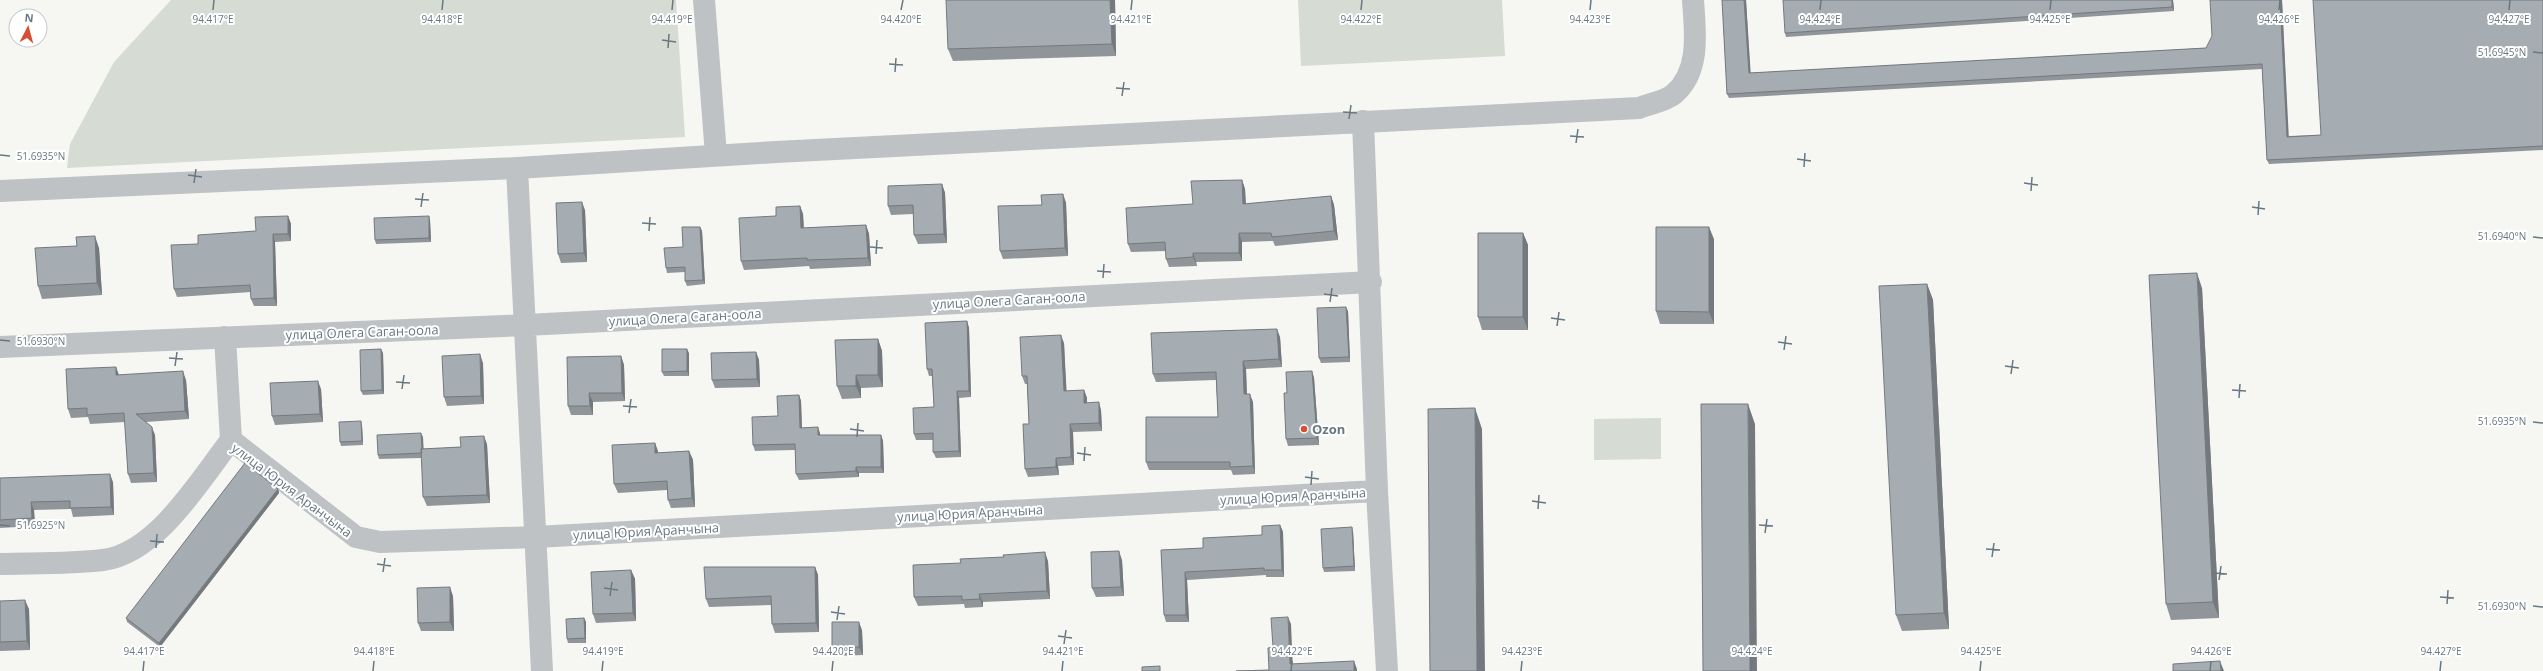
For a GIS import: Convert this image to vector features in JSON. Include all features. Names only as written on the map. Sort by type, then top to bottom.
[{"type":"street","points":[[704,0],[716,155]]},
{"type":"street","points":[[0,191],[517,168],[716,155],[1639,108],[1674,94],[1689,75],[1696,46],[1693,0]]},
{"type":"street","points":[[1363,121],[1371,282],[1376,491],[1387,671]]},
{"type":"street","points":[[517,168],[542,671]]},
{"type":"street","name":"улица Олега Саган-оола","points":[[0,347],[526,326],[1371,282]]},
{"type":"street","points":[[225,337],[231,440]]},
{"type":"street","name":"улица Юрия Аранчына","points":[[0,564],[105,560],[137,547],[162,529],[231,440],[356,538],[380,542],[536,536],[1376,491]]},
{"type":"shaded area","points":[[171,0],[676,0],[685,137],[67,168],[70,144],[114,62]]},
{"type":"shaded area","points":[[1298,0],[1502,0],[1505,56],[1301,66]]},
{"type":"shaded area","points":[[1661,418],[1661,459],[1594,460],[1594,419]]},
{"type":"building","points":[[946,0],[1110,0],[1112,44],[948,49]]},
{"type":"building","points":[[1722,0],[1744,0],[1749,73],[2206,48],[2212,36],[2210,0],[2280,0],[2287,137],[2321,135],[2313,0],[2543,0],[2543,146],[2267,160],[2262,64],[1727,94]]},
{"type":"building","points":[[1783,0],[2172,0],[2172,7],[1785,33]]},
{"type":"building","points":[[1242,180],[1243,204],[1331,196],[1334,231],[1272,237],[1271,233],[1239,233],[1239,253],[1193,253],[1193,257],[1166,259],[1165,242],[1128,244],[1126,208],[1193,204],[1191,181]]},
{"type":"building","points":[[942,184],[944,234],[914,235],[913,205],[888,206],[888,186]]},
{"type":"building","points":[[1063,194],[1065,248],[1000,251],[998,206],[1042,205],[1041,195]]},
{"type":"building","points":[[582,202],[584,253],[558,254],[556,203]]},
{"type":"building","points":[[800,206],[801,228],[866,225],[868,258],[807,260],[807,258],[741,261],[739,218],[776,216],[776,207]]},
{"type":"building","points":[[288,216],[288,234],[273,234],[274,298],[251,299],[250,285],[174,289],[171,245],[198,244],[198,235],[256,231],[255,217]]},
{"type":"building","points":[[429,216],[429,238],[375,240],[374,218]]},
{"type":"building","points":[[682,227],[700,227],[703,280],[685,281],[685,267],[666,268],[664,248],[683,247]]},
{"type":"building","points":[[1656,227],[1709,227],[1709,312],[1656,311]]},
{"type":"building","points":[[1478,233],[1523,233],[1523,317],[1478,317]]},
{"type":"building","points":[[95,236],[97,283],[38,286],[35,248],[77,246],[76,237]]},
{"type":"building","points":[[2197,273],[2213,602],[2166,604],[2149,275]]},
{"type":"building","points":[[1927,284],[1944,613],[1896,615],[1879,286]]},
{"type":"building","points":[[1346,307],[1349,357],[1319,358],[1317,308]]},
{"type":"building","points":[[967,321],[969,391],[957,391],[959,451],[933,452],[933,433],[914,434],[913,408],[934,407],[932,369],[927,369],[925,323]]},
{"type":"building","points":[[1277,329],[1279,359],[1243,361],[1244,394],[1250,394],[1253,466],[1230,467],[1230,462],[1146,462],[1146,417],[1218,417],[1216,372],[1153,374],[1151,333]]},
{"type":"building","points":[[1061,335],[1064,391],[1084,390],[1084,403],[1099,402],[1099,423],[1070,424],[1071,457],[1056,458],[1056,467],[1025,469],[1023,424],[1029,424],[1027,376],[1022,376],[1020,337]]},
{"type":"building","points":[[878,339],[878,375],[856,375],[856,386],[837,386],[835,340]]},
{"type":"building","points":[[381,349],[382,390],[361,391],[360,350]]},
{"type":"building","points":[[662,349],[687,349],[687,371],[662,372]]},
{"type":"building","points":[[756,352],[757,379],[712,380],[711,353]]},
{"type":"building","points":[[480,354],[481,396],[444,397],[442,356]]},
{"type":"building","points":[[621,356],[622,393],[589,393],[590,406],[568,406],[567,357]]},
{"type":"building","points":[[116,367],[116,375],[183,371],[185,411],[136,414],[152,427],[154,473],[128,474],[124,413],[87,415],[87,408],[68,409],[66,369]]},
{"type":"building","points":[[1312,371],[1317,438],[1286,439],[1284,393],[1287,393],[1286,372]]},
{"type":"building","points":[[318,381],[320,414],[272,416],[270,383]]},
{"type":"building","points":[[799,395],[800,428],[818,427],[818,435],[881,435],[881,467],[856,467],[856,471],[796,474],[795,444],[753,445],[752,417],[778,416],[777,396]]},
{"type":"building","points":[[1701,404],[1748,404],[1750,671],[1703,671]]},
{"type":"building","points":[[1475,408],[1477,671],[1430,671],[1428,409]]},
{"type":"building","points":[[361,421],[362,441],[340,442],[339,422]]},
{"type":"building","points":[[421,433],[422,453],[378,455],[377,435]]},
{"type":"building","points":[[484,436],[487,495],[423,497],[421,449],[461,447],[460,437]]},
{"type":"building","points":[[655,443],[655,453],[689,451],[692,498],[668,500],[667,481],[614,484],[612,445]]},
{"type":"building","points":[[245,463],[278,489],[159,643],[126,618]]},
{"type":"building","points":[[110,474],[111,507],[70,508],[70,501],[31,502],[32,518],[0,520],[0,478]]},
{"type":"building","points":[[1280,525],[1282,570],[1264,570],[1264,568],[1185,572],[1186,615],[1164,615],[1161,550],[1203,548],[1203,538],[1262,535],[1262,526]]},
{"type":"building","points":[[1352,527],[1354,566],[1323,568],[1321,529]]},
{"type":"building","points":[[1119,551],[1121,587],[1092,588],[1091,552]]},
{"type":"building","points":[[1045,552],[1047,591],[979,594],[980,599],[962,600],[962,596],[914,597],[913,565],[961,563],[960,559],[1004,557],[1003,555]]},
{"type":"building","points":[[704,567],[815,567],[816,623],[772,624],[771,596],[706,599]]},
{"type":"building","points":[[631,570],[633,613],[593,614],[591,572]]},
{"type":"building","points":[[450,587],[450,622],[418,623],[417,588]]},
{"type":"building","points":[[25,600],[27,641],[0,642],[0,601]]},
{"type":"building","points":[[1288,617],[1290,664],[1354,661],[1354,671],[1236,671],[1269,670],[1268,648],[1273,647],[1271,618]]},
{"type":"building","points":[[584,618],[585,638],[567,639],[566,619]]},
{"type":"building","points":[[832,622],[859,622],[859,647],[832,648]]},
{"type":"building","points":[[2220,661],[2221,671],[2173,671],[2173,664]]},
{"type":"building","points":[[1160,666],[1160,671],[1142,671],[1142,667]]},
{"type":"place","name":"Ozon","points":[[1304,429]]}]
